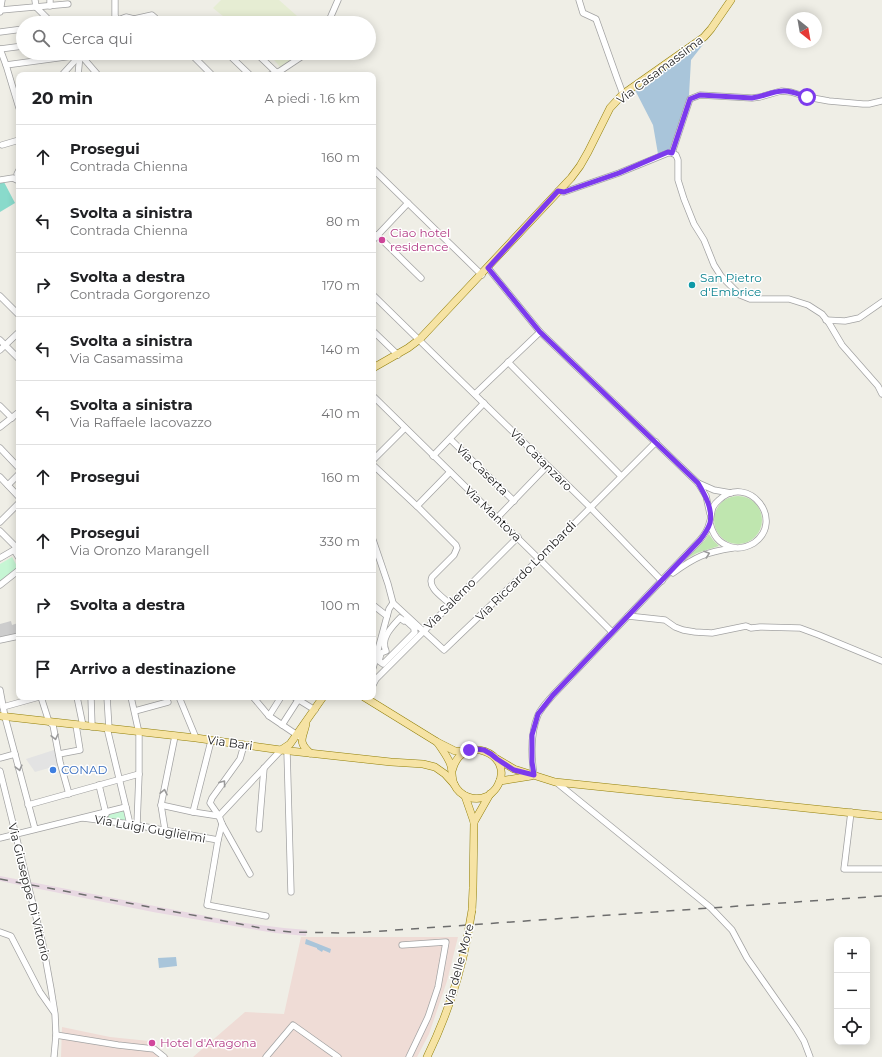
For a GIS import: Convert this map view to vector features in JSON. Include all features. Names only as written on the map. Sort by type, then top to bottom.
[{"type":"main road","name":"Via Casamassima","points":[[376,366],[398,355],[420,340],[571,178],[580,166],[610,108],[623,94],[704,38],[730,0]]},
{"type":"main road","points":[[291,745],[321,700]]},
{"type":"main road","points":[[369,700],[437,742],[455,751],[477,749],[484,750],[514,770],[555,782],[882,816]]},
{"type":"main road","name":"Via Bari","points":[[3,717],[196,738],[244,745],[291,745],[310,753],[423,764],[435,767],[445,774],[454,784]]},
{"type":"main road","points":[[437,742],[451,764],[454,784],[458,791],[471,798],[484,797],[490,794]]},
{"type":"main road","points":[[291,745],[303,744],[310,753]]},
{"type":"main road","points":[[452,771],[456,759],[462,753],[469,750]]},
{"type":"main road","points":[[474,822],[490,794],[500,781],[500,766],[497,759]]},
{"type":"main road","points":[[500,781],[534,775]]},
{"type":"main road","points":[[465,796],[474,822]]},
{"type":"main road","name":"Via delle More","points":[[427,1057],[444,1019],[459,972],[467,939],[472,910],[474,882],[474,822]]},
{"type":"street","points":[[2,0],[0,8],[36,7],[50,3],[68,4]]},
{"type":"street","points":[[35,0],[36,7],[45,16]]},
{"type":"street","points":[[115,0],[115,16]]},
{"type":"street","points":[[331,16],[338,0]]},
{"type":"street","points":[[579,0],[584,13],[596,19],[623,94]]},
{"type":"street","points":[[0,32],[16,30]]},
{"type":"street","points":[[16,47],[0,49],[16,98]]},
{"type":"street","points":[[6,65],[40,60]]},
{"type":"street","points":[[65,72],[75,60]]},
{"type":"street","points":[[78,72],[79,60]]},
{"type":"street","points":[[85,60],[95,72]]},
{"type":"street","points":[[197,60],[209,72]]},
{"type":"street","points":[[234,60],[247,72]]},
{"type":"street","points":[[263,60],[275,72]]},
{"type":"street","points":[[278,72],[296,60]]},
{"type":"street","points":[[672,153],[690,99],[700,95],[752,98],[782,90],[807,97],[856,104],[869,104],[882,101]]},
{"type":"street","points":[[2,145],[16,141]]},
{"type":"street","points":[[558,191],[564,192],[612,175],[668,152],[676,155],[678,160],[678,180],[684,199],[694,224],[704,240],[714,265],[725,281],[740,295],[750,298],[789,299],[808,305],[822,314],[842,345],[878,386],[882,394]]},
{"type":"street","points":[[376,172],[482,274]]},
{"type":"street","points":[[0,180],[16,179]]},
{"type":"street","points":[[376,236],[408,203]]},
{"type":"street","points":[[376,238],[420,278]]},
{"type":"street","points":[[488,268],[540,332],[698,483],[706,496],[712,532],[724,545],[733,548]]},
{"type":"street","name":"Via Catanzaro","points":[[376,298],[590,507],[662,581]]},
{"type":"street","points":[[1,299],[16,312]]},
{"type":"street","points":[[828,322],[859,318],[882,302]]},
{"type":"street","points":[[475,394],[540,332]]},
{"type":"street","points":[[376,334],[398,355]]},
{"type":"street","points":[[0,350],[16,335]]},
{"type":"street","points":[[0,340],[16,356]]},
{"type":"street","points":[[508,362],[621,476]]},
{"type":"street","name":"Via Mantova","points":[[376,399],[518,537],[612,632]]},
{"type":"street","points":[[433,456],[484,403]]},
{"type":"street","points":[[0,406],[12,418]]},
{"type":"street","points":[[0,427],[16,415]]},
{"type":"street","points":[[376,457],[405,428]]},
{"type":"street","name":"Via Caserta","points":[[450,439],[514,500]]},
{"type":"street","name":"Via Riccardo Lombardi","points":[[393,603],[444,650],[656,442]]},
{"type":"street","points":[[0,448],[16,465]]},
{"type":"street","points":[[497,518],[547,466]]},
{"type":"street","points":[[376,468],[456,545],[457,548],[454,555],[430,580],[432,586],[450,604]]},
{"type":"street","points":[[417,506],[450,472]]},
{"type":"street","points":[[0,477],[16,494]]},
{"type":"street","points":[[8,485],[16,477]]},
{"type":"street","points":[[662,581],[700,556],[715,551],[743,548],[751,545],[762,534],[765,527],[766,517],[758,500],[741,492],[731,493],[714,490],[698,483]]},
{"type":"street","points":[[710,514],[718,500],[731,493]]},
{"type":"street","points":[[0,522],[16,506]]},
{"type":"street","points":[[534,775],[532,762],[532,735],[538,714],[553,695],[700,540],[710,523]]},
{"type":"street","points":[[0,531],[16,547]]},
{"type":"street","name":"Via Salerno","points":[[376,679],[518,537]]},
{"type":"street","points":[[0,558],[16,549]]},
{"type":"street","points":[[376,549],[393,603],[389,609],[376,658]]},
{"type":"street","points":[[0,585],[16,572]]},
{"type":"street","points":[[376,607],[387,616]]},
{"type":"street","points":[[628,616],[665,620],[675,627],[696,632],[722,632],[746,626],[751,628],[800,628],[882,661]]},
{"type":"street","points":[[400,618],[404,622],[405,620],[415,629],[415,632],[383,664],[379,661],[382,653],[386,651],[384,646],[388,631],[400,618]]},
{"type":"street","points":[[0,640],[16,637]]},
{"type":"street","points":[[376,672],[384,671]]},
{"type":"street","points":[[0,690],[3,717],[15,754],[35,829]]},
{"type":"street","points":[[3,707],[20,700]]},
{"type":"street","points":[[41,700],[49,722],[52,725],[69,794]]},
{"type":"street","points":[[59,754],[80,750],[77,700]]},
{"type":"street","points":[[90,700],[92,727]]},
{"type":"street","points":[[107,700],[108,728],[130,824]]},
{"type":"street","points":[[132,700],[139,733],[137,825]]},
{"type":"street","points":[[180,700],[196,738]]},
{"type":"street","points":[[255,700],[268,716],[289,730],[291,745],[291,892]]},
{"type":"street","points":[[268,716],[279,700]]},
{"type":"street","points":[[282,725],[297,700]]},
{"type":"street","points":[[301,700],[315,710]]},
{"type":"street","points":[[134,711],[168,702]]},
{"type":"street","points":[[165,830],[161,805],[175,736]]},
{"type":"street","points":[[193,812],[211,741]]},
{"type":"street","points":[[244,745],[240,760],[210,803],[219,816],[250,874]]},
{"type":"street","points":[[219,816],[264,768],[291,745]]},
{"type":"street","points":[[0,758],[15,754]]},
{"type":"street","points":[[259,829],[264,768]]},
{"type":"street","name":"Via Giuseppe Di Vittorio","points":[[0,772],[43,945],[55,1014],[56,1035],[54,1057]]},
{"type":"street","points":[[28,805],[139,774]]},
{"type":"street","points":[[555,782],[711,908],[732,930],[747,958],[804,1041],[810,1057]]},
{"type":"street","points":[[98,786],[108,821]]},
{"type":"street","points":[[161,805],[219,816]]},
{"type":"street","points":[[0,838],[126,807]]},
{"type":"street","points":[[851,812],[844,869],[882,869]]},
{"type":"street","name":"Via Luigi Guglielmi","points":[[83,818],[137,825],[218,840]]},
{"type":"street","points":[[222,824],[207,905],[266,916]]},
{"type":"street","points":[[0,932],[11,936],[40,992],[55,1014]]},
{"type":"street","points":[[402,945],[446,942],[438,987],[428,1017],[409,1057]]},
{"type":"street","points":[[266,1057],[293,1025],[338,1057]]},
{"type":"street","points":[[56,1035],[154,1049],[164,1057]]},
{"type":"shaded area","points":[[708,38],[691,60],[689,95],[672,146],[670,149],[658,154],[653,125],[635,90]]},
{"type":"shaded area","points":[[4,182],[15,203],[0,212],[0,183]]},
{"type":"shaded area","points":[[11,621],[12,625],[16,624],[16,634],[0,638],[0,624]]},
{"type":"shaded area","points":[[54,750],[59,765],[35,772],[26,759]]},
{"type":"shaded area","points":[[0,876],[237,922],[307,930],[306,936],[275,933],[153,912],[0,881]]},
{"type":"shaded area","points":[[301,937],[458,937],[447,981],[429,1034],[417,1057],[193,1057],[245,1012],[284,1014]]},
{"type":"shaded area","points":[[306,939],[331,949],[330,953],[323,950],[322,952],[317,948],[305,944]]},
{"type":"shaded area","points":[[176,957],[177,966],[159,968],[158,958]]},
{"type":"shaded area","points":[[62,1027],[110,1037],[149,1041],[169,1057],[61,1057]]},
{"type":"green space","points":[[221,0],[279,0],[297,16],[223,16],[213,8]]},
{"type":"green space","points":[[274,60],[295,60],[282,69]]},
{"type":"green space","points":[[733,496],[743,496],[755,503],[762,515],[762,525],[755,537],[743,544],[733,544],[725,540],[718,533],[714,525],[714,515],[718,507],[725,500]]},
{"type":"green space","points":[[709,534],[719,546],[697,553],[688,558],[705,540]]},
{"type":"green space","points":[[12,557],[16,564],[16,569],[0,581],[0,564]]},
{"type":"green space","points":[[124,811],[127,821],[109,819],[107,816],[108,813]]},
{"type":"railway","points":[[0,879],[271,930],[291,932],[368,932],[882,896]]},
{"type":"place","name":"Ciao hotel residence","points":[[382,240]]},
{"type":"place","name":"San Pietro d'Embrice","points":[[692,285]]},
{"type":"place","name":"CONAD","points":[[53,770]]},
{"type":"place","name":"Hotel d'Aragona","points":[[152,1043]]},
{"type":"route","points":[[469,750],[484,750],[514,770],[534,775],[532,762],[532,735],[538,714],[553,695],[700,540],[710,523],[710,514],[706,496],[698,483],[540,332],[488,268],[558,191],[564,192],[619,173],[668,152],[672,153],[690,99],[692,97],[700,95],[752,98],[782,90],[807,97]]}]
